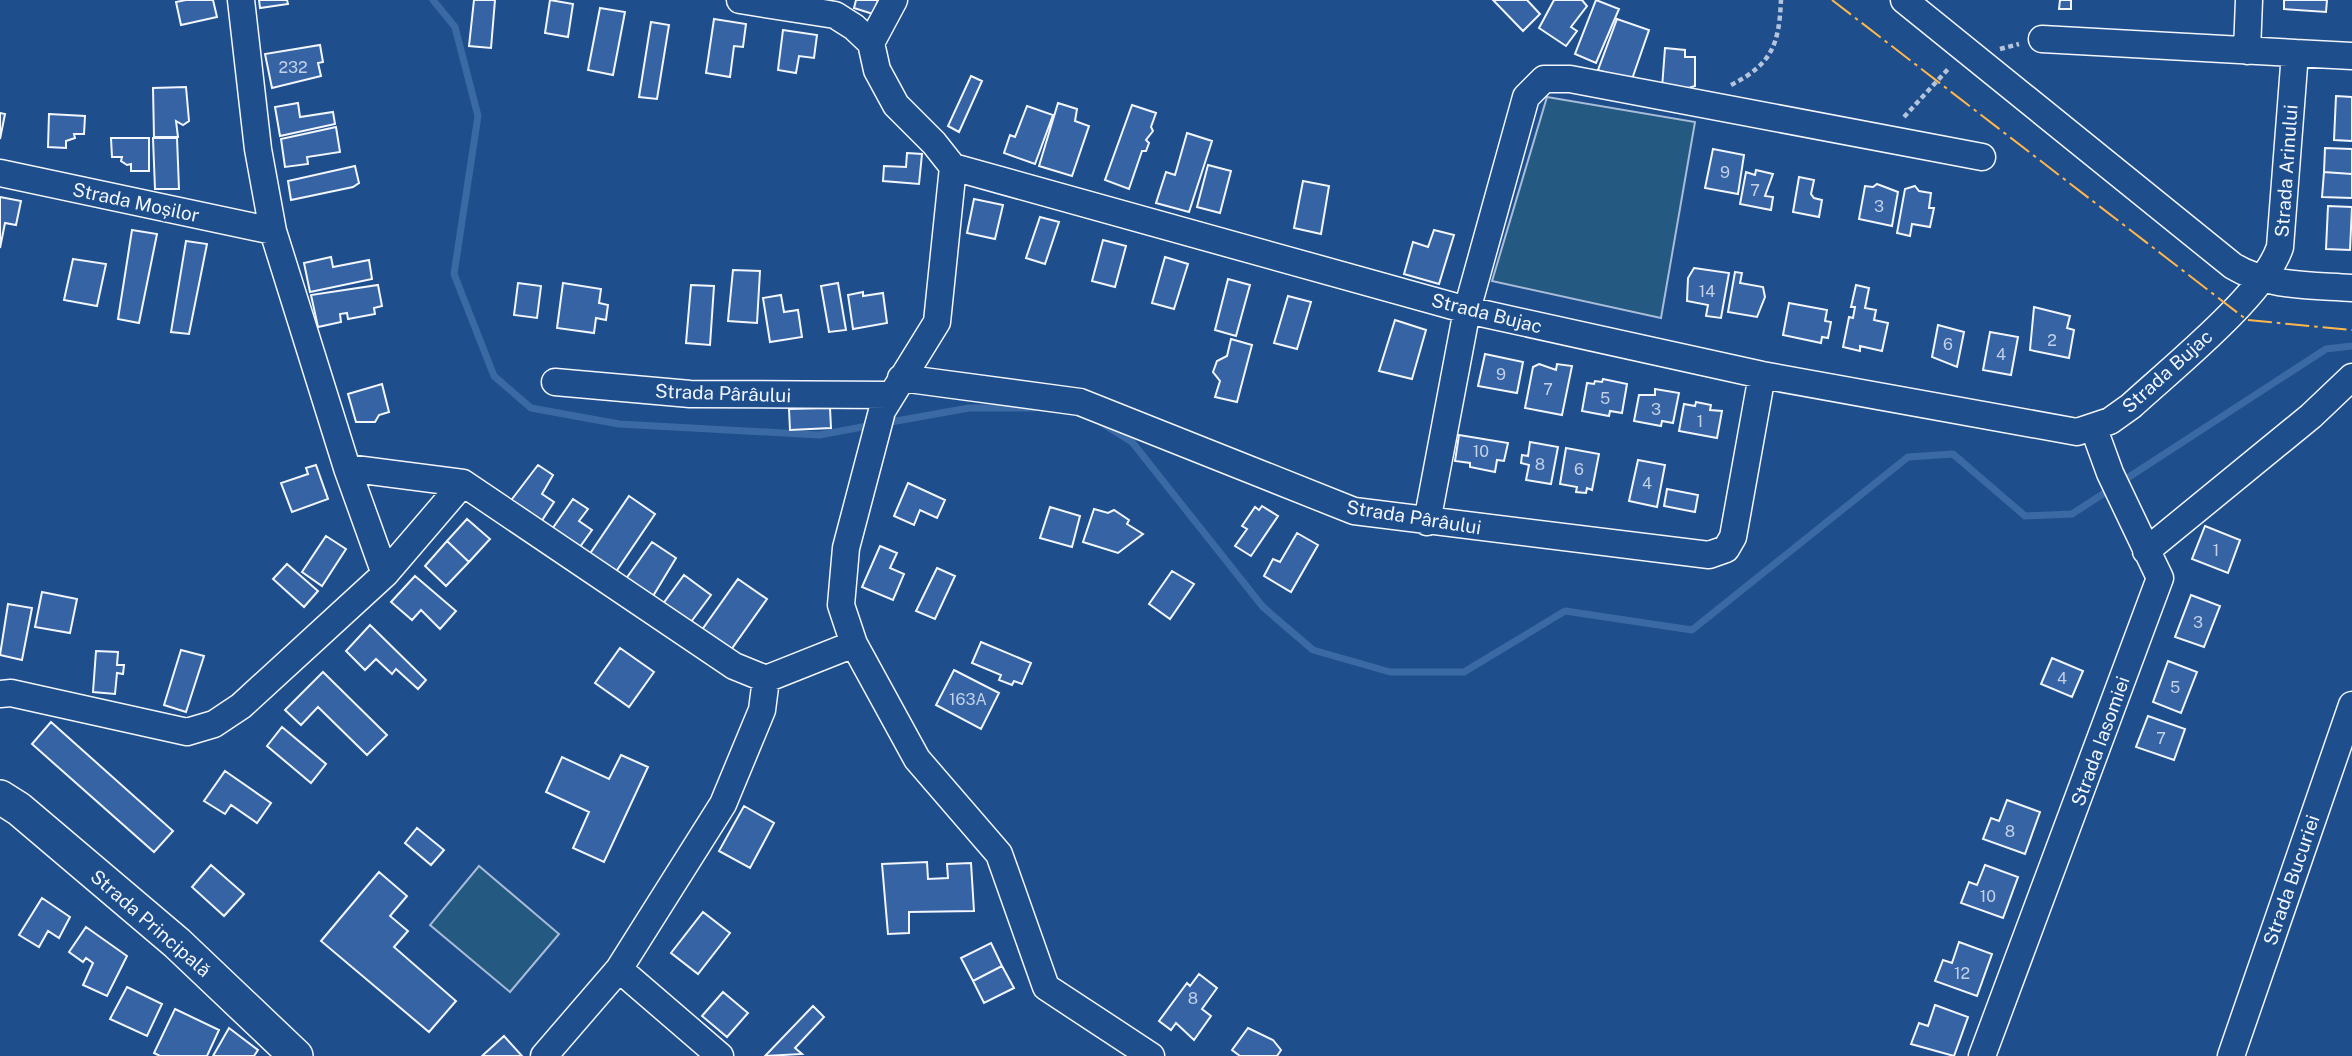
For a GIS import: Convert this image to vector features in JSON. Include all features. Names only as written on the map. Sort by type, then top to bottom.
[{"type":"main road","name":"Strada Principală","points":[[0,797],[19,809],[177,943],[296,1056]]},
{"type":"street","points":[[241,0],[258,149],[273,231],[348,468],[385,574]]},
{"type":"street","points":[[740,0],[835,15],[871,43],[877,70],[896,105],[934,143],[953,167],[937,322],[891,395],[872,448],[846,548],[841,605],[854,645],[917,759],[999,854],[1046,987],[1152,1056]]},
{"type":"street","points":[[871,43],[894,0]]},
{"type":"street","points":[[1904,0],[2233,266],[2247,275],[2263,279],[2352,288]]},
{"type":"street","points":[[2247,51],[2249,0]]},
{"type":"street","points":[[2042,39],[2352,56]]},
{"type":"street","name":"Strada Arinului","points":[[2263,279],[2280,247],[2295,54]]},
{"type":"street","points":[[1427,522],[1467,310],[1527,97],[1544,79],[1570,79],[1982,157]]},
{"type":"street","name":"Strada Bujac","points":[[953,167],[1467,310],[1762,375],[2077,432],[2094,429],[2131,406],[2263,279]]},
{"type":"street","name":"Strada Moșilor","points":[[0,173],[273,231]]},
{"type":"street","name":"Strada Pârâului","points":[[555,382],[690,394],[891,395],[1080,402],[1354,511],[1709,555],[1726,549],[1734,537],[1762,375]]},
{"type":"street","points":[[2146,551],[2311,416],[2352,377]]},
{"type":"street","name":"Strada Iasomiei","points":[[1982,1056],[2160,578],[2110,473],[2094,429]]},
{"type":"street","points":[[348,468],[463,483],[734,666],[766,679],[854,645]]},
{"type":"street","points":[[0,694],[11,693],[187,732],[214,724],[241,706],[385,574],[463,483]]},
{"type":"street","points":[[544,1056],[619,969],[723,804],[762,710],[766,679]]},
{"type":"street","name":"Strada Bucuriei","points":[[2231,1056],[2352,705]]},
{"type":"street","points":[[619,969],[720,1056]]},
{"type":"path","points":[[1696,103],[1752,74],[1770,58],[1780,26],[1781,0]]},
{"type":"shaded area","points":[[1547,97],[1695,122],[1661,318],[1492,281]]},
{"type":"shaded area","points":[[479,866],[559,934],[510,992],[430,925]]},
{"type":"building","points":[[213,0],[217,17],[181,25],[176,2]]},
{"type":"building","points":[[259,0],[287,0],[288,4],[260,8]]},
{"type":"building","points":[[474,0],[495,0],[491,48],[469,46]]},
{"type":"building","points":[[550,0],[573,4],[568,37],[545,33]]},
{"type":"building","points":[[856,0],[878,0],[873,14],[854,8]]},
{"type":"building","points":[[1493,0],[1527,0],[1540,14],[1523,31]]},
{"type":"building","points":[[1554,0],[1582,0],[1587,6],[1571,27],[1577,31],[1566,46],[1539,28]]},
{"type":"building","points":[[1596,0],[1619,9],[1596,63],[1575,54]]},
{"type":"building","points":[[2060,0],[2071,0],[2071,9],[2059,9]]},
{"type":"building","points":[[2284,0],[2327,0],[2326,12],[2284,9]]},
{"type":"building","points":[[600,8],[625,12],[613,75],[588,70]]},
{"type":"building","points":[[714,19],[746,24],[743,47],[734,46],[730,77],[706,73]]},
{"type":"building","points":[[1617,19],[1649,30],[1631,82],[1598,70]]},
{"type":"building","points":[[651,22],[669,25],[657,99],[639,97]]},
{"type":"building","points":[[783,30],[817,35],[814,58],[799,56],[796,73],[778,70]]},
{"type":"building","points":[[320,45],[323,62],[318,63],[321,76],[272,88],[265,54]]},
{"type":"building","points":[[1665,48],[1685,50],[1685,57],[1695,57],[1695,86],[1682,90],[1662,88]]},
{"type":"building","points":[[971,76],[982,81],[959,132],[948,126]]},
{"type":"building","points":[[186,87],[189,121],[183,125],[176,121],[178,137],[154,137],[153,88]]},
{"type":"building","points":[[2336,96],[2352,97],[2352,141],[2334,140]]},
{"type":"building","points":[[298,103],[300,117],[333,112],[335,124],[280,136],[275,107]]},
{"type":"building","points":[[1058,103],[1077,109],[1075,121],[1089,126],[1072,176],[1039,166]]},
{"type":"building","points":[[1132,105],[1156,113],[1151,127],[1153,131],[1146,140],[1149,143],[1146,151],[1142,151],[1129,189],[1105,180]]},
{"type":"building","points":[[1027,106],[1053,115],[1035,164],[1004,153],[1010,135],[1015,137]]},
{"type":"building","points":[[0,113],[5,114],[0,139]]},
{"type":"building","points":[[49,114],[85,116],[84,134],[74,134],[75,138],[66,141],[66,148],[48,147]]},
{"type":"building","points":[[336,127],[340,152],[307,157],[308,164],[285,167],[281,139]]},
{"type":"building","points":[[1187,133],[1212,141],[1189,212],[1156,203],[1166,172],[1175,175]]},
{"type":"building","points":[[111,138],[149,138],[149,171],[131,171],[131,164],[127,165],[121,161],[122,157],[112,157]]},
{"type":"building","points":[[153,138],[177,138],[179,189],[155,189]]},
{"type":"building","points":[[2325,148],[2352,149],[2352,174],[2324,172]]},
{"type":"building","points":[[1713,149],[1744,155],[1738,194],[1705,188]]},
{"type":"building","points":[[907,153],[922,154],[919,184],[883,181],[884,166],[906,167]]},
{"type":"building","points":[[1208,165],[1231,171],[1220,213],[1197,207]]},
{"type":"building","points":[[355,166],[359,183],[353,187],[291,200],[288,181]]},
{"type":"building","points":[[1756,170],[1773,174],[1765,196],[1773,197],[1771,210],[1740,204],[1746,172],[1755,175]]},
{"type":"building","points":[[2324,172],[2352,174],[2352,198],[2322,197]]},
{"type":"building","points":[[1799,177],[1814,180],[1811,194],[1822,200],[1819,217],[1793,212]]},
{"type":"building","points":[[1303,181],[1329,186],[1321,234],[1294,228]]},
{"type":"building","points":[[1877,184],[1898,192],[1892,226],[1859,219],[1865,186],[1873,187]]},
{"type":"building","points":[[1915,186],[1919,191],[1931,193],[1929,208],[1934,208],[1930,227],[1912,224],[1910,236],[1897,233],[1905,189]]},
{"type":"building","points":[[0,197],[21,201],[16,225],[5,223],[0,248]]},
{"type":"building","points":[[974,199],[1003,205],[995,239],[967,233]]},
{"type":"building","points":[[2328,206],[2352,207],[2350,250],[2326,249]]},
{"type":"building","points":[[1040,217],[1059,222],[1045,264],[1026,258]]},
{"type":"building","points":[[132,230],[157,234],[139,323],[118,319]]},
{"type":"building","points":[[1434,230],[1454,235],[1439,284],[1404,274],[1413,242],[1428,247]]},
{"type":"building","points":[[1103,240],[1126,246],[1115,287],[1092,281]]},
{"type":"building","points":[[186,241],[207,244],[189,334],[171,332]]},
{"type":"building","points":[[331,257],[333,267],[369,260],[372,279],[310,292],[304,263]]},
{"type":"building","points":[[1165,257],[1188,264],[1174,309],[1152,303]]},
{"type":"building","points":[[73,259],[106,264],[97,306],[64,300]]},
{"type":"building","points":[[1694,268],[1729,273],[1721,318],[1706,316],[1708,305],[1687,301],[1688,278]]},
{"type":"building","points":[[733,270],[760,271],[757,323],[728,321]]},
{"type":"building","points":[[1735,272],[1742,273],[1740,283],[1763,287],[1765,297],[1757,317],[1728,312]]},
{"type":"building","points":[[1228,279],[1250,285],[1236,336],[1215,330]]},
{"type":"building","points":[[518,283],[541,286],[537,318],[514,315]]},
{"type":"building","points":[[563,283],[601,289],[599,303],[608,305],[606,320],[596,318],[594,333],[557,328]]},
{"type":"building","points":[[838,283],[846,330],[829,332],[821,286]]},
{"type":"building","points":[[378,285],[382,306],[374,308],[375,314],[348,319],[347,313],[340,314],[341,322],[318,327],[311,295]]},
{"type":"building","points":[[691,285],[714,286],[710,345],[686,343]]},
{"type":"building","points":[[1856,285],[1869,288],[1865,308],[1876,310],[1874,320],[1888,323],[1882,351],[1860,346],[1860,351],[1843,347],[1849,317],[1853,318],[1855,307],[1851,307]]},
{"type":"building","points":[[863,292],[863,296],[883,293],[887,323],[853,329],[848,295]]},
{"type":"building","points":[[781,295],[784,312],[798,310],[802,337],[770,342],[763,298]]},
{"type":"building","points":[[1288,296],[1311,302],[1297,349],[1274,343]]},
{"type":"building","points":[[1789,303],[1827,310],[1825,321],[1831,322],[1828,338],[1822,337],[1821,343],[1783,335]]},
{"type":"building","points":[[2034,307],[2070,316],[2067,328],[2074,330],[2069,358],[2030,350]]},
{"type":"building","points":[[1395,320],[1426,330],[1412,379],[1379,371]]},
{"type":"building","points":[[1938,325],[1964,332],[1957,367],[1932,357]]},
{"type":"building","points":[[1990,332],[2018,337],[2011,375],[1983,370]]},
{"type":"building","points":[[1231,339],[1252,345],[1237,402],[1215,397],[1220,381],[1213,372],[1217,361],[1227,356]]},
{"type":"building","points":[[1485,354],[1523,362],[1517,393],[1478,386]]},
{"type":"building","points":[[1539,364],[1556,370],[1557,364],[1572,366],[1562,415],[1525,408],[1533,367]]},
{"type":"building","points":[[1603,379],[1627,384],[1622,413],[1610,411],[1609,416],[1582,411],[1587,383],[1602,382]]},
{"type":"building","points":[[382,384],[389,412],[379,415],[375,422],[356,422],[348,394]]},
{"type":"building","points":[[1655,389],[1679,393],[1673,423],[1662,421],[1661,426],[1634,421],[1639,395],[1655,395]]},
{"type":"building","points":[[1696,402],[1711,405],[1710,410],[1722,411],[1717,438],[1679,431],[1684,404],[1695,406]]},
{"type":"building","points":[[830,408],[831,428],[790,430],[789,409]]},
{"type":"building","points":[[1459,435],[1508,443],[1504,461],[1497,460],[1495,472],[1455,461]]},
{"type":"building","points":[[1530,442],[1558,447],[1551,484],[1526,480],[1529,465],[1521,463],[1522,455],[1528,456]]},
{"type":"building","points":[[1566,448],[1599,454],[1592,490],[1587,488],[1586,493],[1576,492],[1577,487],[1560,484]]},
{"type":"building","points":[[1638,460],[1665,465],[1657,507],[1629,501]]},
{"type":"building","points":[[316,465],[328,499],[292,512],[281,483],[308,474],[306,468]]},
{"type":"building","points":[[538,465],[553,475],[542,494],[554,502],[539,525],[509,503]]},
{"type":"building","points":[[908,483],[945,500],[937,518],[920,510],[914,525],[894,516]]},
{"type":"building","points":[[1667,489],[1698,495],[1695,512],[1664,506]]},
{"type":"building","points":[[629,496],[655,514],[613,576],[587,558]]},
{"type":"building","points":[[573,499],[588,509],[579,521],[592,530],[577,551],[550,532]]},
{"type":"building","points":[[1262,506],[1278,516],[1251,556],[1235,546],[1247,529],[1242,526],[1255,507],[1259,510]]},
{"type":"building","points":[[1050,507],[1080,516],[1072,547],[1040,538]]},
{"type":"building","points":[[1094,509],[1108,513],[1114,510],[1129,520],[1127,524],[1143,534],[1118,553],[1083,542]]},
{"type":"building","points":[[467,519],[490,539],[469,562],[447,541]]},
{"type":"building","points":[[2205,526],[2240,540],[2228,573],[2192,559]]},
{"type":"building","points":[[1297,533],[1318,545],[1291,592],[1264,576],[1273,559],[1280,562]]},
{"type":"building","points":[[326,536],[346,549],[322,586],[302,572]]},
{"type":"building","points":[[447,541],[469,562],[446,586],[425,566]]},
{"type":"building","points":[[652,542],[676,558],[650,601],[623,583]]},
{"type":"building","points":[[880,546],[897,553],[890,568],[904,574],[893,600],[862,587]]},
{"type":"building","points":[[287,564],[318,591],[304,607],[273,579]]},
{"type":"building","points":[[937,568],[955,576],[935,619],[916,611]]},
{"type":"building","points":[[1172,571],[1194,584],[1170,619],[1149,604]]},
{"type":"building","points":[[684,575],[711,595],[688,626],[660,608]]},
{"type":"building","points":[[415,576],[456,611],[440,629],[421,610],[412,620],[391,602]]},
{"type":"building","points":[[738,579],[767,599],[728,654],[699,634]]},
{"type":"building","points":[[42,592],[77,599],[70,633],[35,627]]},
{"type":"building","points":[[2191,595],[2220,606],[2204,647],[2175,637]]},
{"type":"building","points":[[8,604],[32,608],[22,660],[0,655]]},
{"type":"building","points":[[370,625],[426,680],[418,689],[396,669],[392,674],[376,659],[365,670],[346,651]]},
{"type":"building","points":[[981,642],[1031,663],[1022,684],[1014,681],[1012,685],[999,680],[1001,675],[972,663]]},
{"type":"building","points":[[620,648],[654,672],[629,707],[595,683]]},
{"type":"building","points":[[181,650],[204,656],[186,712],[164,705]]},
{"type":"building","points":[[96,651],[118,652],[117,665],[124,665],[123,674],[117,673],[115,694],[93,692]]},
{"type":"building","points":[[2052,658],[2083,671],[2072,697],[2041,684]]},
{"type":"building","points":[[2168,661],[2197,672],[2181,713],[2153,702]]},
{"type":"building","points":[[954,670],[999,693],[981,729],[936,705]]},
{"type":"building","points":[[323,672],[387,735],[367,755],[318,707],[301,725],[285,710]]},
{"type":"building","points":[[2148,716],[2185,729],[2174,760],[2136,747]]},
{"type":"building","points":[[51,722],[173,831],[154,852],[32,744]]},
{"type":"building","points":[[282,727],[326,764],[311,783],[267,746]]},
{"type":"building","points":[[621,755],[648,767],[604,862],[573,848],[589,812],[546,792],[562,757],[609,779]]},
{"type":"building","points":[[225,771],[271,803],[257,823],[231,805],[225,814],[204,801]]},
{"type":"building","points":[[2007,800],[2040,812],[2025,854],[1983,839],[1991,818],[1999,821]]},
{"type":"building","points":[[744,806],[774,823],[750,868],[719,851]]},
{"type":"building","points":[[417,828],[444,850],[431,865],[405,843]]},
{"type":"building","points":[[927,862],[928,879],[948,878],[947,864],[971,863],[974,911],[909,912],[909,933],[888,934],[882,864]]},
{"type":"building","points":[[211,865],[244,894],[224,916],[192,887]]},
{"type":"building","points":[[1985,865],[2018,877],[2003,918],[1961,903],[1969,882],[1977,885]]},
{"type":"building","points":[[379,872],[407,896],[390,916],[408,931],[394,947],[456,1001],[429,1032],[321,941]]},
{"type":"building","points":[[42,898],[70,917],[59,938],[48,931],[39,947],[19,935]]},
{"type":"building","points":[[703,912],[730,933],[698,974],[671,953]]},
{"type":"building","points":[[86,927],[127,956],[107,996],[83,985],[93,963],[86,958],[83,962],[69,952]]},
{"type":"building","points":[[1959,942],[1992,954],[1977,996],[1935,981],[1943,960],[1952,963]]},
{"type":"building","points":[[991,943],[1002,966],[973,981],[961,958]]},
{"type":"building","points":[[1002,966],[1014,988],[984,1003],[973,981]]},
{"type":"building","points":[[1199,974],[1217,988],[1202,1009],[1211,1016],[1194,1040],[1176,1023],[1171,1030],[1159,1021],[1187,983],[1190,986]]},
{"type":"building","points":[[127,987],[162,1004],[147,1036],[110,1019]]},
{"type":"building","points":[[723,992],[748,1013],[727,1037],[702,1016]]},
{"type":"building","points":[[1935,1005],[1968,1017],[1954,1056],[1911,1044],[1919,1023],[1928,1026]]},
{"type":"building","points":[[813,1006],[824,1017],[795,1048],[802,1054],[765,1056]]},
{"type":"building","points":[[175,1009],[219,1030],[207,1056],[160,1056],[154,1053]]},
{"type":"building","points":[[229,1028],[258,1050],[254,1056],[213,1056]]},
{"type":"building","points":[[1248,1028],[1273,1040],[1281,1050],[1277,1056],[1240,1056],[1232,1050]]},
{"type":"building","points":[[504,1036],[522,1056],[482,1056]]},
{"type":"waterway","points":[[433,0],[455,27],[478,116],[454,274],[494,376],[531,408],[619,424],[819,435],[873,425]]},
{"type":"waterway","points":[[1100,422],[1132,442],[1263,607],[1313,650],[1390,672],[1464,672],[1565,611],[1692,630],[1908,457],[1953,454],[2025,516],[2072,514],[2326,349],[2352,346]]},
{"type":"waterway","points":[[885,423],[969,408],[1033,408]]},
{"type":"power","points":[[1832,0],[2247,320],[2352,330]]}]
